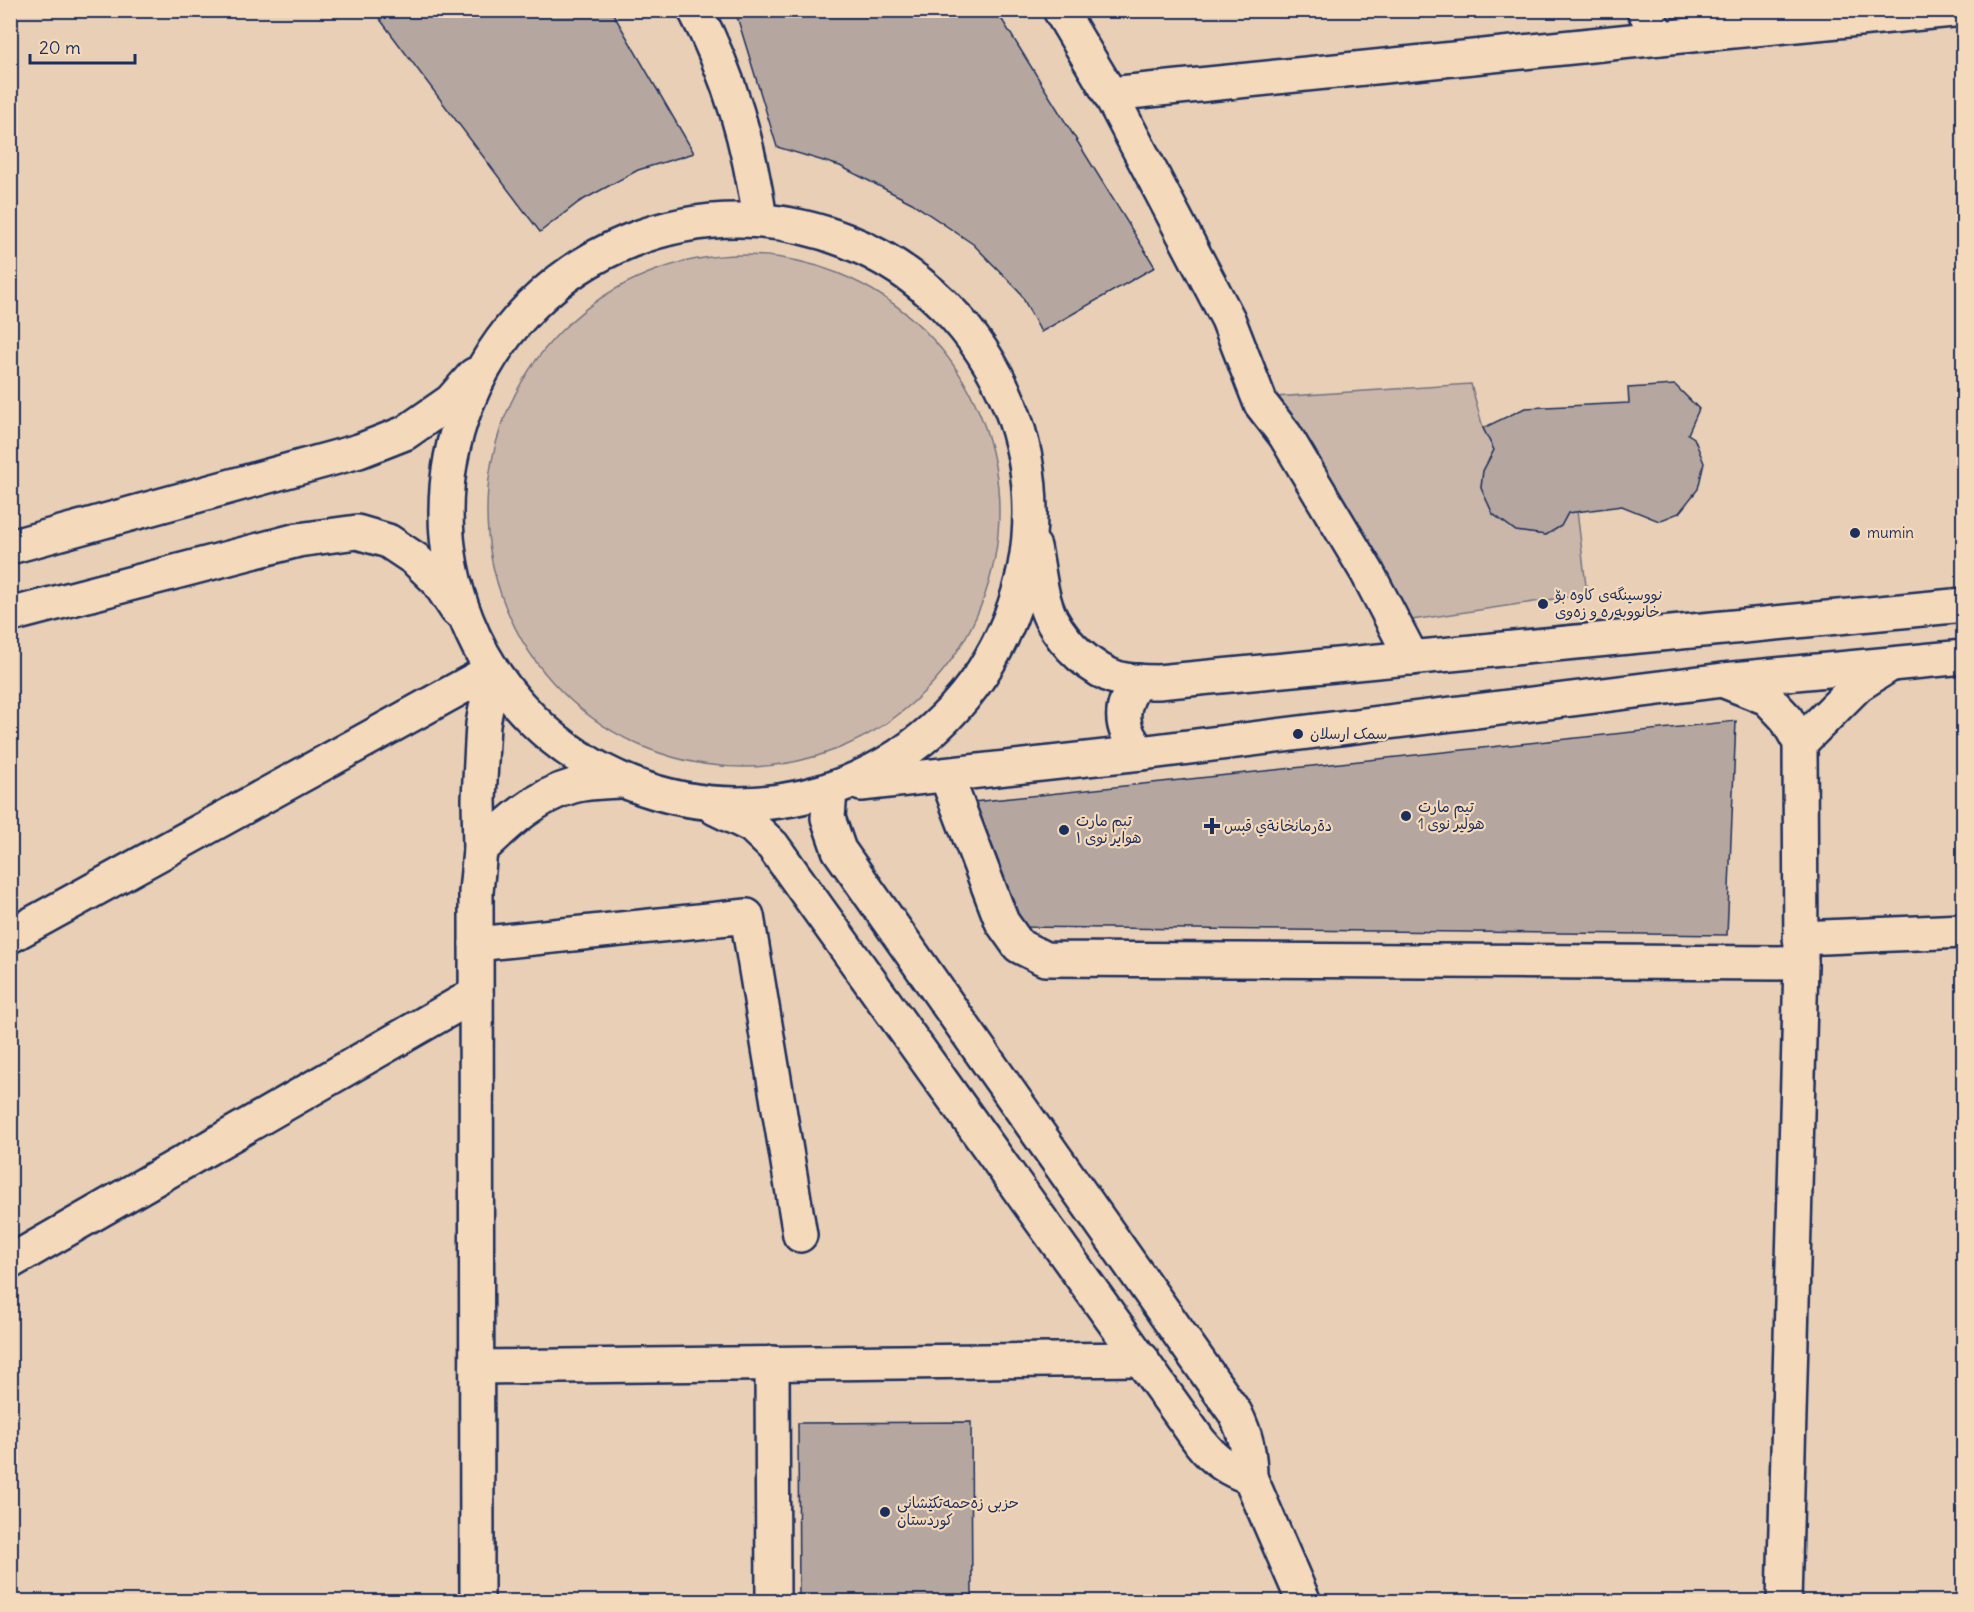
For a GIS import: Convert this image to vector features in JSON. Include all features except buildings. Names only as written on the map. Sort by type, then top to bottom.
[{"type":"street","points":[[695,10],[709,36],[727,80],[742,126],[753,173],[760,219]]},
{"type":"street","points":[[1060,10],[1110,94],[1228,319],[1261,404],[1285,435],[1367,572],[1412,658]]},
{"type":"street","points":[[1110,94],[1652,24],[1953,10]]},
{"type":"street","points":[[10,548],[359,452],[405,433],[451,401],[524,312],[556,282],[593,258],[632,239],[674,226],[716,220],[760,219],[804,226],[848,240],[888,260],[925,286],[957,318],[984,354],[1010,404],[1020,436],[1029,481],[1030,526],[1024,574],[1010,620],[989,663],[961,703],[926,736],[895,759],[837,788],[828,818],[839,850],[1235,1413],[1245,1433],[1250,1455],[1250,1477],[1304,1602]]},
{"type":"street","points":[[494,351],[471,394],[455,441],[447,489],[447,539],[456,588],[473,634],[490,674],[542,729],[579,758],[620,781],[663,796],[708,804],[750,805],[800,799],[837,788],[1142,753],[1723,680],[1964,657]]},
{"type":"street","points":[[1030,526],[1045,602],[1061,634],[1072,649],[1102,671],[1120,679],[1138,681],[1158,682],[1964,605]]},
{"type":"street","points":[[10,615],[298,540],[357,532],[388,541],[415,559],[437,580],[473,634]]},
{"type":"street","points":[[1800,743],[1858,685],[1891,664]]},
{"type":"street","points":[[477,1602],[476,892],[480,850],[479,799],[483,724],[490,674]]},
{"type":"street","points":[[10,936],[490,674]]},
{"type":"street","points":[[1723,680],[1767,698],[1786,718],[1800,743],[1801,950],[1784,1602]]},
{"type":"street","points":[[1138,681],[1125,704],[1123,718],[1129,737],[1142,753]]},
{"type":"street","points":[[946,775],[1002,922],[1019,946],[1045,959],[1801,950],[1964,931]]},
{"type":"street","points":[[480,850],[518,814],[545,798],[573,786],[620,781]]},
{"type":"street","points":[[708,804],[752,826],[773,846],[1210,1454],[1229,1468],[1250,1477]]},
{"type":"street","points":[[476,944],[747,916],[800,1235]]},
{"type":"street","points":[[10,1262],[476,994]]},
{"type":"street","points":[[477,1367],[1142,1359]]},
{"type":"street","points":[[772,1364],[773,1602]]},
{"type":"shaded area","points":[[743,255],[793,260],[841,275],[885,298],[924,330],[956,369],[979,413],[994,461],[999,511],[994,561],[979,609],[956,653],[924,692],[885,724],[841,747],[793,762],[743,767],[693,762],[645,747],[601,724],[562,692],[530,653],[507,609],[492,561],[487,511],[492,461],[507,413],[530,369],[562,330],[601,298],[645,275],[693,260]]},
{"type":"shaded area","points":[[1471,384],[1483,428],[1494,450],[1483,471],[1481,488],[1493,514],[1516,531],[1546,535],[1561,526],[1568,513],[1577,511],[1587,594],[1412,620],[1275,397]]},
{"type":"place","name":"mumin","points":[[1855,533]]},
{"type":"place","name":"نووسینگەی کاوە بۆ خانووبەرە و زەوی","points":[[1543,604]]},
{"type":"place","name":"سمک ارسلان","points":[[1298,734]]},
{"type":"place","name":"تيم مارت هولير نوى 1","points":[[1406,816]]},
{"type":"place","name":"دةرمانخانةي قبس","points":[[1212,826]]},
{"type":"place","name":"تبم مارت هواير نوى ١","points":[[1064,830]]},
{"type":"place","name":"حزبی زه‌حمه‌تكێشانی كوردستان","points":[[885,1512]]}]
